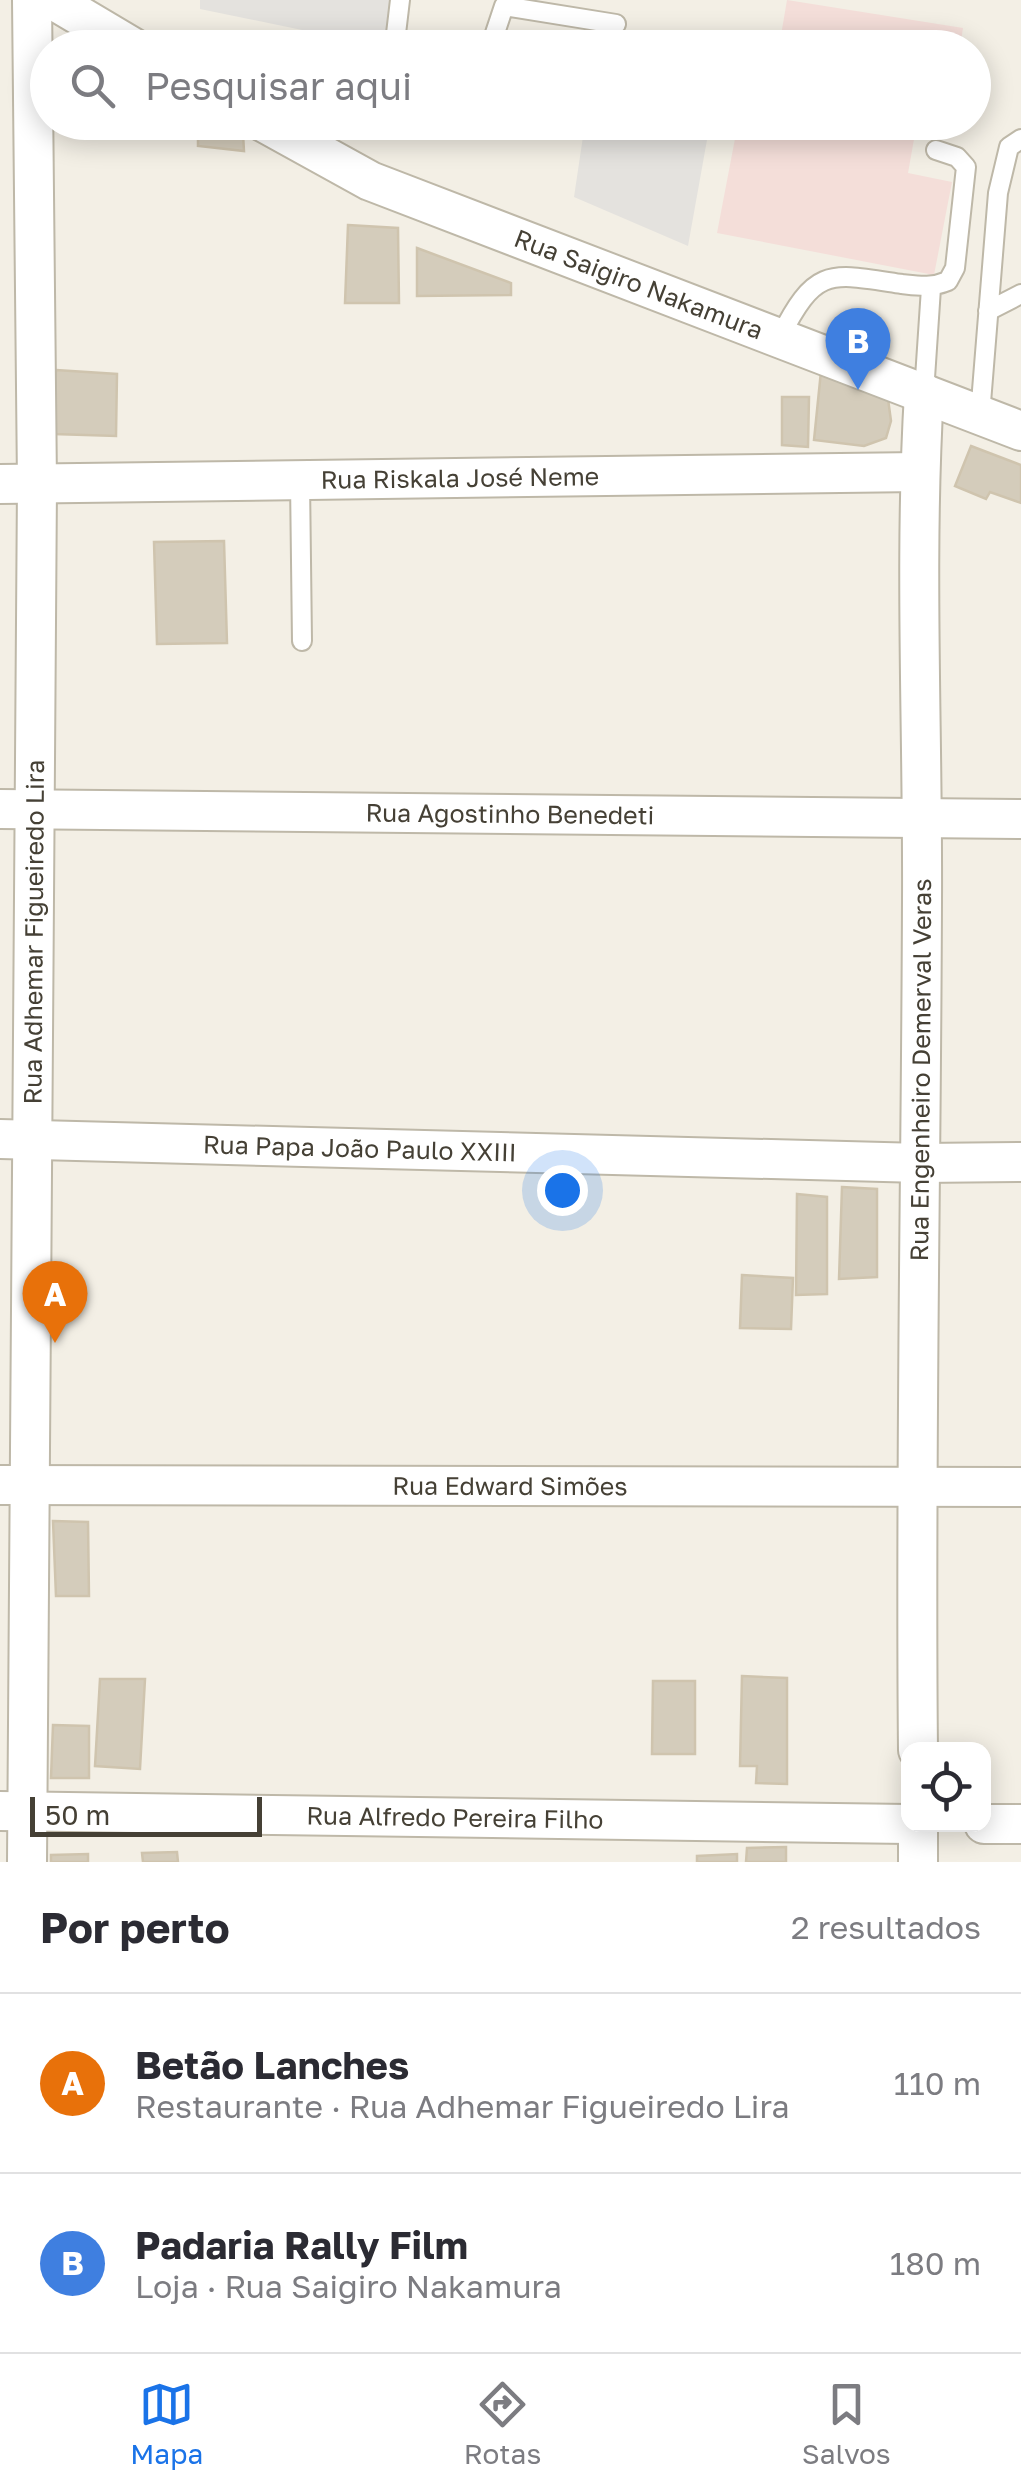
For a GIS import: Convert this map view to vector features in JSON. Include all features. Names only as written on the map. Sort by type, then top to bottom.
[{"type":"street","name":"Rua Adhemar Figueiredo Lira","points":[[27,1862],[13,1812],[17,148],[32,0]]},
{"type":"street","points":[[53,0],[104,30]]},
{"type":"street","name":"Rua Saigiro Nakamura","points":[[296,140],[370,180],[1021,432]]},
{"type":"street","name":"Rua Engenheiro Demerval Veras","points":[[918,1742],[915,1487],[922,818],[919,472],[924,393]]},
{"type":"street","name":"Rua Riskala José Neme","points":[[18,484],[919,472]]},
{"type":"street","name":"Rua Agostinho Benedeti","points":[[17,810],[1021,819]]},
{"type":"street","name":"Rua Papa João Paulo XXIII","points":[[16,1139],[921,1163],[1021,1162]]},
{"type":"street","name":"Rua Edward Simões","points":[[15,1485],[1021,1487]]},
{"type":"street","name":"Rua Alfredo Pereira Filho","points":[[13,1812],[901,1824]]},
{"type":"street","points":[[991,1824],[1021,1824]]},
{"type":"street","points":[[918,1862],[919,1832]]},
{"type":"lane","points":[[396,30],[400,0]]},
{"type":"lane","points":[[496,30],[504,6],[616,24]]},
{"type":"lane","points":[[980,415],[998,193],[1009,147],[1021,139]]},
{"type":"lane","points":[[780,338],[808,292],[838,275],[931,288],[948,281],[955,268],[966,167],[957,157],[936,150]]},
{"type":"lane","points":[[924,393],[931,288]]},
{"type":"lane","points":[[988,311],[1021,294]]},
{"type":"lane","points":[[300,480],[302,641]]},
{"type":"shaded area","points":[[200,0],[400,0],[396,30],[302,30],[200,9]]},
{"type":"shaded area","points":[[787,0],[963,28],[963,30],[782,30]]},
{"type":"shaded area","points":[[582,140],[707,140],[688,246],[574,197]]},
{"type":"shaded area","points":[[735,140],[914,140],[908,173],[952,182],[934,275],[717,233]]},
{"type":"building","points":[[198,140],[243,140],[244,151],[198,146]]},
{"type":"building","points":[[348,225],[398,228],[399,303],[345,303]]},
{"type":"building","points":[[417,248],[511,283],[511,295],[417,296]]},
{"type":"building","points":[[56,370],[117,374],[116,436],[54,434]]},
{"type":"building","points":[[821,371],[888,399],[891,421],[886,438],[864,446],[814,440]]},
{"type":"building","points":[[782,397],[809,397],[808,447],[782,445]]},
{"type":"building","points":[[971,446],[1021,465],[1021,503],[990,492],[986,499],[955,486]]},
{"type":"building","points":[[224,541],[227,643],[157,644],[154,542]]},
{"type":"building","points":[[842,1187],[877,1189],[877,1277],[839,1279]]},
{"type":"building","points":[[797,1194],[827,1197],[827,1294],[796,1295]]},
{"type":"building","points":[[742,1275],[793,1278],[791,1329],[740,1328]]},
{"type":"building","points":[[53,1521],[88,1522],[89,1596],[56,1596]]},
{"type":"building","points":[[742,1676],[787,1678],[787,1784],[756,1783],[757,1766],[740,1766]]},
{"type":"building","points":[[100,1679],[145,1679],[140,1769],[95,1766]]},
{"type":"building","points":[[653,1681],[695,1681],[695,1754],[652,1754]]},
{"type":"building","points":[[53,1725],[89,1726],[89,1778],[51,1778]]},
{"type":"building","points":[[786,1847],[786,1862],[746,1862],[747,1848]]},
{"type":"building","points":[[177,1852],[178,1862],[143,1862],[142,1853]]},
{"type":"building","points":[[88,1854],[88,1862],[51,1862],[51,1855]]},
{"type":"building","points":[[737,1854],[737,1862],[697,1862],[697,1856]]},
{"type":"place","name":"Padaria Rally Film","points":[[858,390]]},
{"type":"place","name":"Betão Lanches","points":[[55,1343]]}]
